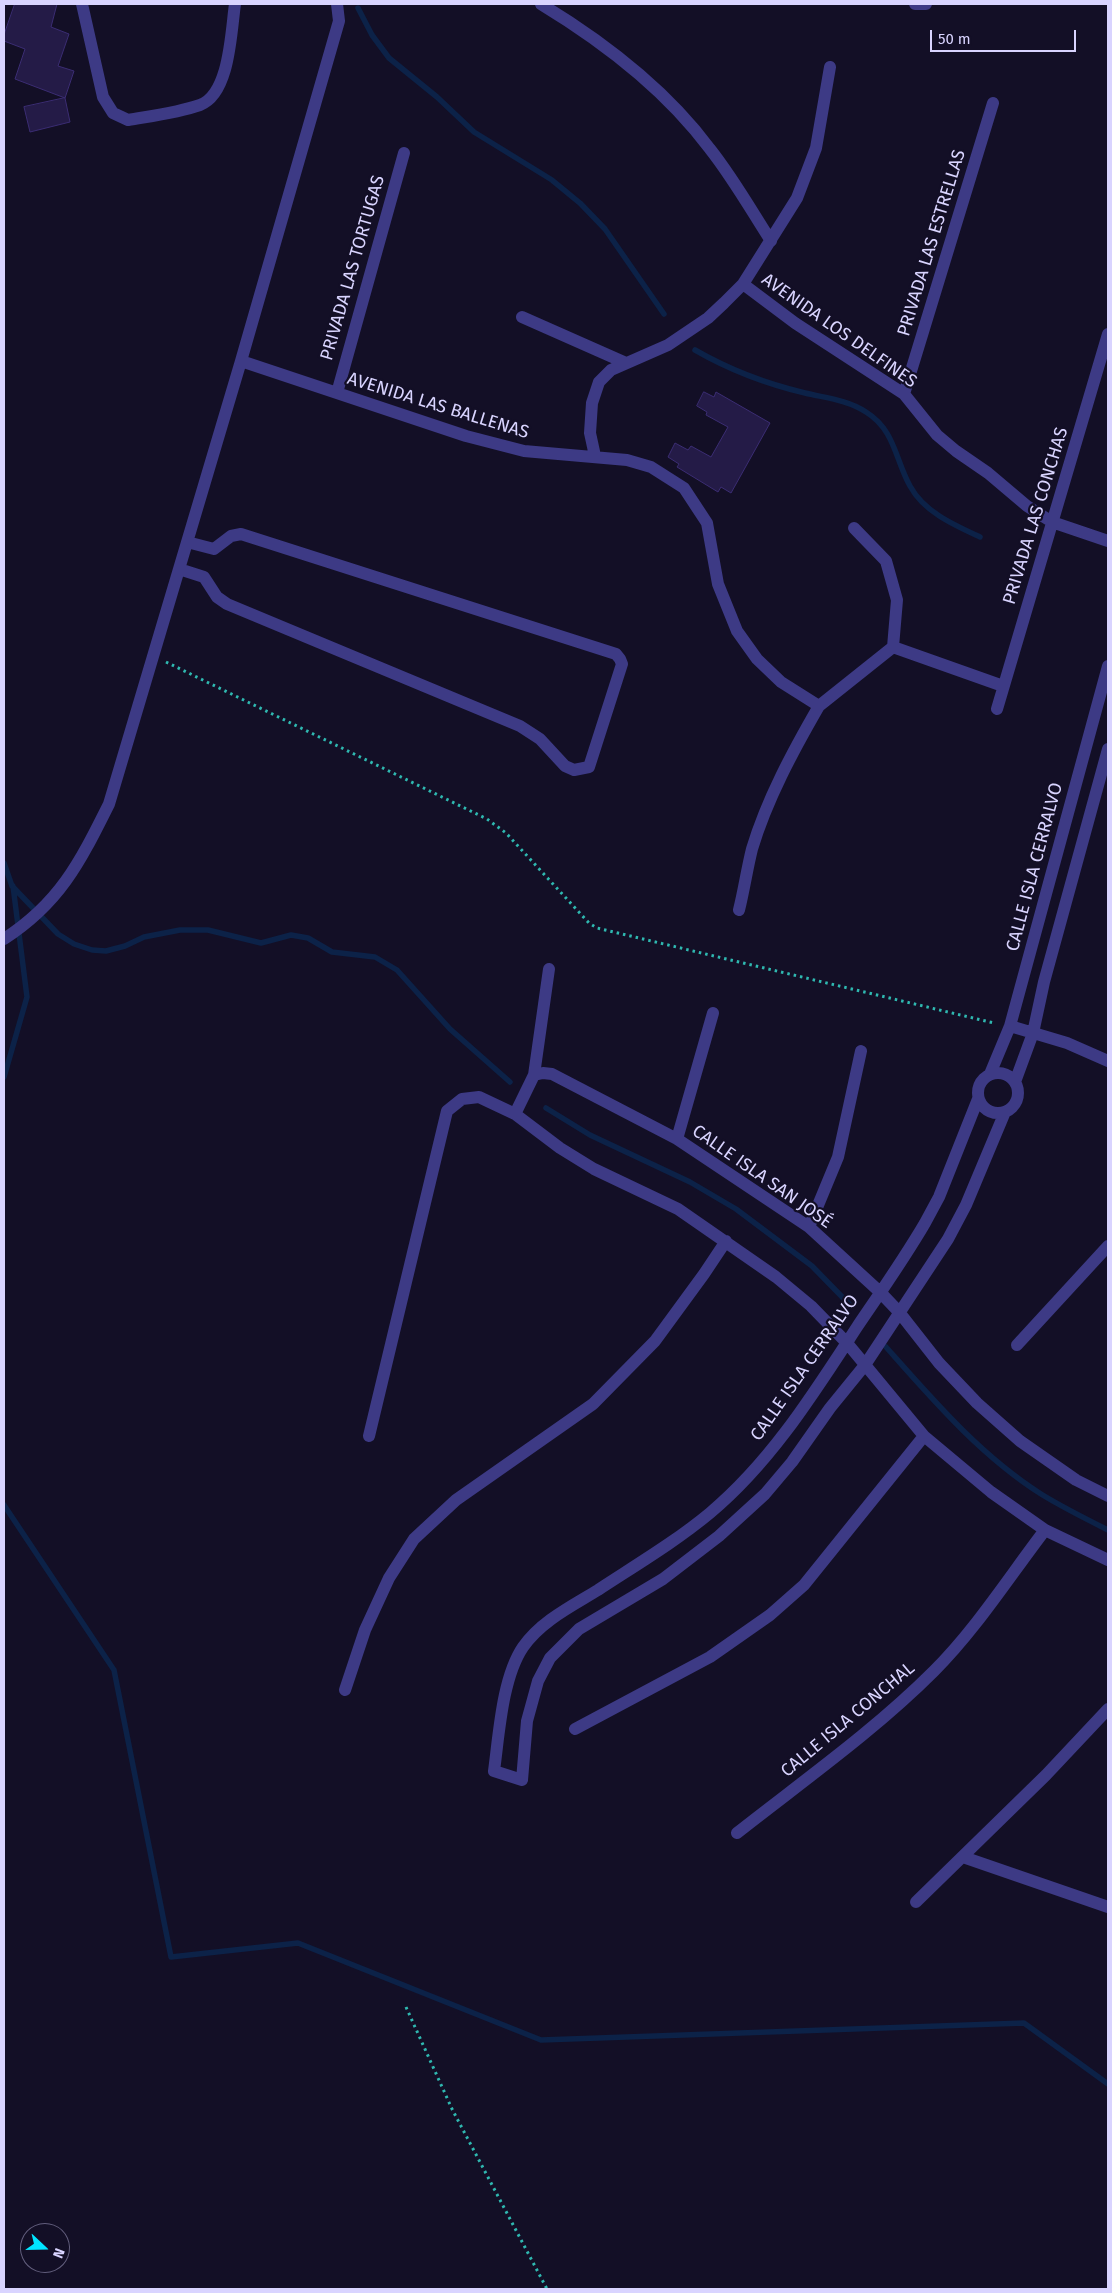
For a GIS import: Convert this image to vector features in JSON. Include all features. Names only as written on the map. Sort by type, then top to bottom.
[{"type":"street","points":[[82,4],[103,97],[113,113],[128,120],[201,105],[213,95],[223,81],[235,4]]},
{"type":"street","points":[[4,939],[23,927],[63,888],[86,852],[109,804],[241,361],[338,21],[337,4]]},
{"type":"street","points":[[541,4],[622,60],[678,112],[710,148],[771,241]]},
{"type":"street","points":[[915,4],[926,4]]},
{"type":"street","points":[[595,456],[590,433],[592,403],[599,382],[611,370],[668,345],[708,318],[743,284],[797,198],[808,173],[822,125],[830,66]]},
{"type":"street","name":"PRIVADA LAS ESTRELLAS","points":[[904,394],[992,103]]},
{"type":"street","name":"PRIVADA LAS TORTUGAS","points":[[337,393],[404,153]]},
{"type":"street","name":"AVENIDA LOS DELFINES","points":[[743,284],[795,323],[904,394],[937,435],[956,452],[988,473],[1027,506],[1052,522],[1108,541]]},
{"type":"street","points":[[522,317],[626,363]]},
{"type":"street","name":"PRIVADA LAS CONCHAS","points":[[997,709],[1108,334]]},
{"type":"street","name":"AVENIDA LAS BALLENAS","points":[[241,361],[466,436],[524,451],[557,456],[595,456],[626,460],[651,467],[684,488],[707,523],[718,584],[737,631],[757,659],[781,682],[819,706]]},
{"type":"street","points":[[739,910],[753,849],[773,796],[797,744],[819,706],[893,647],[897,600],[886,561],[854,528]]},
{"type":"street","points":[[179,569],[204,577],[217,597],[227,604],[520,726],[540,739],[564,766],[574,770],[589,766],[622,664],[616,654],[241,534],[231,536],[214,549],[187,542]]},
{"type":"street","points":[[893,647],[1003,686]]},
{"type":"street","name":"CALLE ISLA CERRALVO","points":[[990,1074],[1010,1026],[1108,666]]},
{"type":"street","points":[[1015,1082],[1033,1033],[1047,972],[1108,749]]},
{"type":"street","points":[[515,1114],[534,1075],[549,969]]},
{"type":"street","points":[[677,1139],[713,1012]]},
{"type":"street","points":[[1010,1026],[1067,1043],[1108,1061]]},
{"type":"street","points":[[809,1227],[838,1157],[861,1051]]},
{"type":"street","name":"CALLE ISLA SAN JOSÉ","points":[[534,1075],[552,1074],[677,1139],[809,1227],[880,1292],[899,1312],[939,1364],[977,1403],[1020,1441],[1076,1480],[1108,1496]]},
{"type":"street","points":[[990,1074],[1008,1075],[1015,1082],[1018,1090],[1017,1099],[1013,1107],[997,1114],[989,1112],[982,1107],[978,1099],[980,1084],[990,1074]]},
{"type":"street","points":[[369,1436],[447,1111],[462,1099],[480,1097],[515,1114],[560,1148],[594,1169],[678,1208],[776,1276],[811,1306],[847,1343],[924,1436],[991,1492],[1045,1530],[1108,1560]]},
{"type":"street","name":"CALLE ISLA CERRALVO","points":[[864,1364],[766,1494],[719,1536],[670,1574],[579,1629],[550,1658],[538,1681],[527,1721],[522,1780],[494,1771],[502,1712],[510,1678],[523,1648],[546,1623],[670,1544],[711,1512],[785,1433],[908,1252],[939,1197],[978,1099]]},
{"type":"street","points":[[864,1364],[948,1238],[966,1205],[1005,1112]]},
{"type":"street","points":[[345,1690],[366,1630],[389,1578],[414,1539],[456,1500],[593,1404],[655,1340],[726,1241]]},
{"type":"street","points":[[1017,1345],[1108,1246]]},
{"type":"street","points":[[575,1729],[710,1657],[770,1614],[804,1585],[924,1436]]},
{"type":"street","name":"CALLE ISLA CONCHAL","points":[[737,1833],[891,1712],[935,1670],[971,1628],[1045,1530]]},
{"type":"street","points":[[916,1902],[1046,1776],[1108,1709]]},
{"type":"street","points":[[963,1857],[1108,1907]]},
{"type":"path","points":[[153,656],[487,819],[506,834],[589,923],[597,928],[1010,1026]]},
{"type":"path","points":[[406,2008],[452,2109],[547,2289]]},
{"type":"building","points":[[15,4],[57,4],[51,27],[69,34],[58,66],[74,71],[65,98],[15,79],[25,49],[4,41],[4,35]]},
{"type":"building","points":[[65,98],[70,122],[30,132],[24,107]]},
{"type":"building","points":[[704,392],[714,397],[716,392],[770,423],[731,493],[721,487],[718,492],[677,467],[679,464],[668,457],[675,443],[688,450],[691,446],[711,457],[728,427],[706,415],[707,412],[697,406]]},
{"type":"waterway","points":[[358,8],[372,35],[389,58],[437,97],[474,132],[552,180],[580,203],[605,229],[664,314]]},
{"type":"waterway","points":[[695,350],[734,370],[791,389],[844,402],[866,412],[876,419],[889,436],[910,486],[923,503],[941,517],[980,537]]},
{"type":"waterway","points":[[4,863],[12,886],[58,934],[74,944],[92,950],[106,951],[125,946],[144,937],[180,930],[208,930],[261,943],[291,935],[308,938],[332,952],[375,957],[397,970],[450,1029],[510,1082]]},
{"type":"waterway","points":[[4,1077],[27,997],[13,886]]},
{"type":"waterway","points":[[546,1108],[590,1135],[690,1182],[736,1209],[812,1266],[850,1305]]},
{"type":"waterway","points":[[886,1347],[958,1426],[998,1462],[1041,1494],[1108,1530]]},
{"type":"waterway","points":[[4,1505],[114,1670],[171,1957],[298,1943],[541,2040],[1024,2023],[1108,2084]]}]
